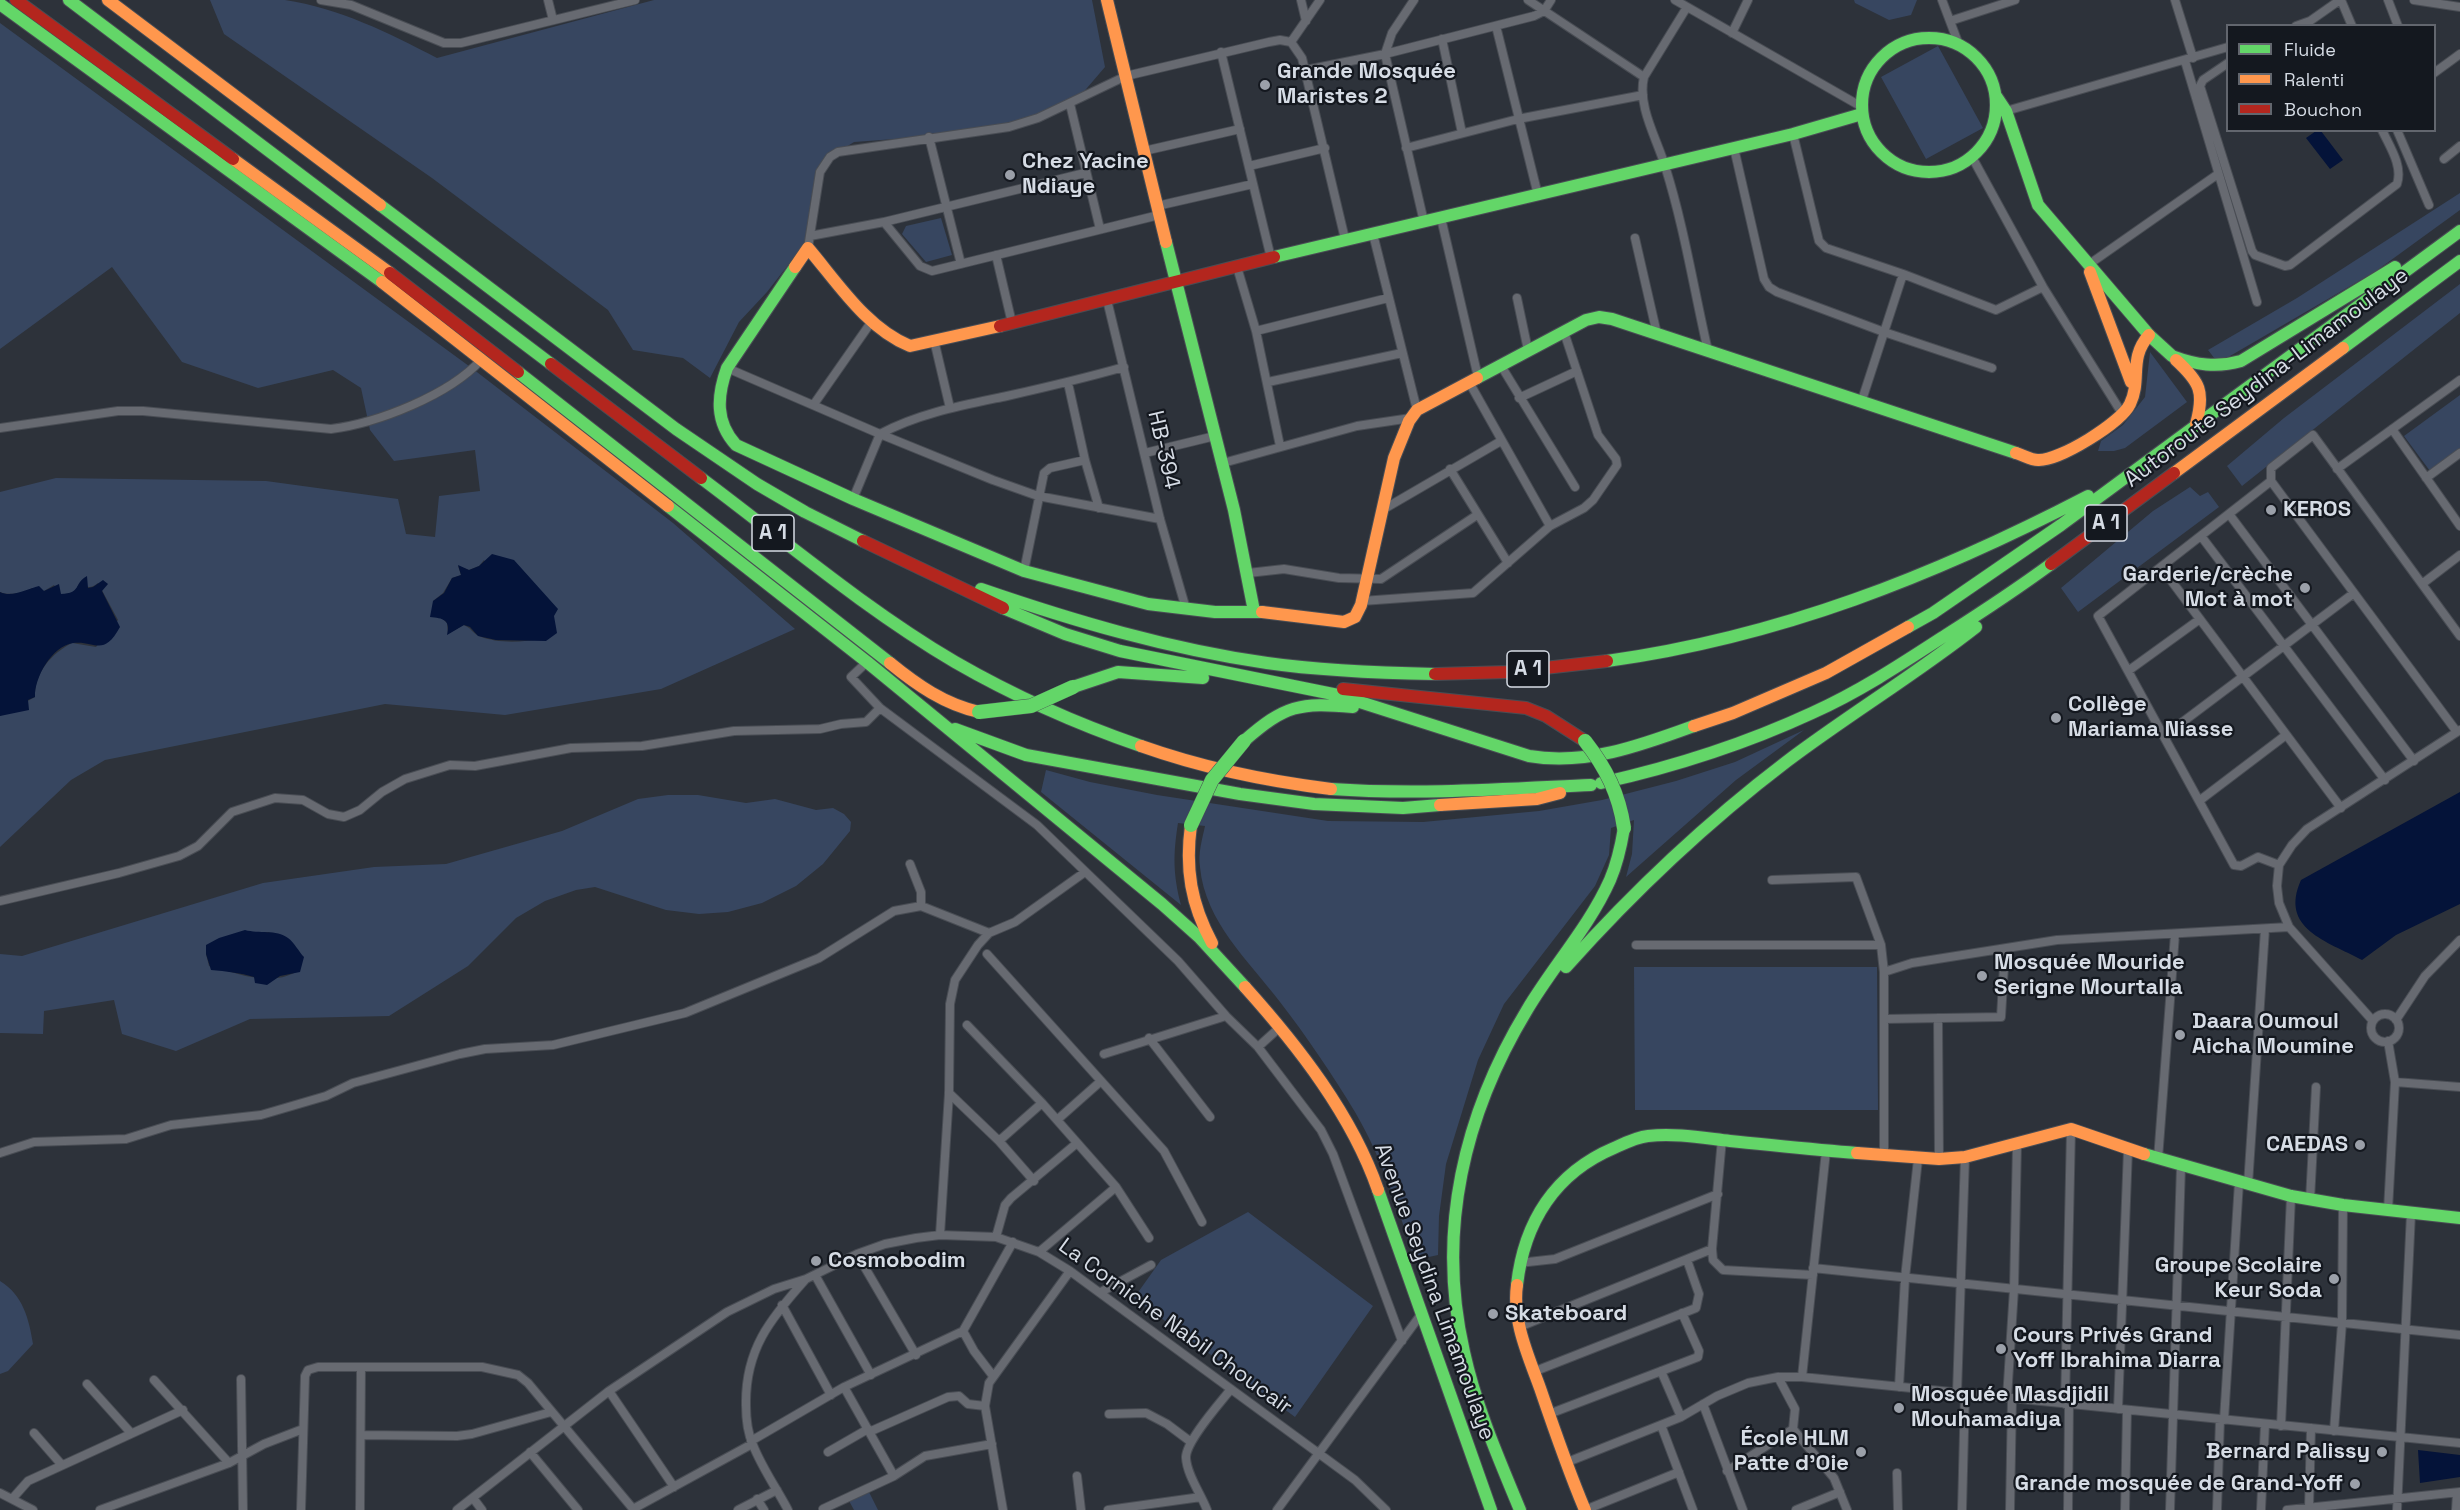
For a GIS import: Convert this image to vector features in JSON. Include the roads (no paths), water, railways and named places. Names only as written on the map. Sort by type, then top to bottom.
[{"type":"main road","points":[[16,0],[412,289],[915,683],[939,699],[960,708],[979,712],[1031,706],[1098,676],[1118,672],[1287,685]]},
{"type":"main road","name":"A 1","points":[[69,0],[883,615],[953,660],[1004,688],[1069,719],[1127,742],[1219,769],[1278,782],[1342,790],[1436,794],[1591,785]]},
{"type":"main road","name":"A 1","points":[[108,0],[713,456],[805,512],[894,556],[1081,623],[1165,644],[1261,662],[1379,673],[1470,673],[1552,668],[1639,656],[1695,645],[1833,609],[1953,563],[2086,497],[2140,466]]},
{"type":"main road","points":[[1107,0],[1222,463],[1248,573],[1254,611]]},
{"type":"main road","name":"Avenue Seydina Limamoulaye","points":[[0,4],[402,297],[867,662],[1079,835],[1199,937],[1279,1028],[1326,1090],[1354,1137],[1374,1178],[1491,1510]]},
{"type":"main road","points":[[1914,39],[1948,40],[1972,54],[1984,66],[1992,80],[1996,96],[1996,110],[1989,136],[1972,158],[1946,170],[1932,172],[1904,168],[1892,161],[1876,146],[1866,128],[1862,110],[1865,84],[1875,64],[1892,48],[1914,39]]},
{"type":"main road","points":[[1996,96],[2006,111],[2038,205],[2149,335],[2189,372],[2202,390],[2202,405],[2196,424]]},
{"type":"main road","points":[[1862,110],[1793,134],[1345,239],[1107,300],[910,346],[902,344],[872,321],[809,242],[728,368],[721,386],[720,424],[729,439],[736,445],[853,499],[1024,571],[1114,596],[1186,609],[1215,612],[1254,611],[1344,622],[1351,621],[1358,615],[1398,447],[1414,414],[1500,364],[1586,320],[1599,317],[1612,319],[2037,460],[2057,457],[2123,415],[2131,404],[2138,348],[2149,335]]},
{"type":"main road","points":[[2172,356],[2190,363],[2219,367],[2241,361],[2328,310],[2414,255],[2459,232]]},
{"type":"main road","name":"Autoroute Seydina-Limamoulaye","points":[[2140,466],[2459,232]]},
{"type":"main road","name":"Autoroute Seydina-Limamoulaye","points":[[1591,785],[1636,775],[1728,747],[1813,713],[1848,696],[1933,645],[2023,585],[2460,261]]},
{"type":"main road","points":[[2088,265],[2133,386]]},
{"type":"main road","name":"A 1","points":[[1287,685],[1345,693],[1487,743],[1546,759],[1582,758],[1641,745],[1686,731],[1826,673],[1933,613],[2061,525],[2140,466]]},
{"type":"main road","points":[[894,556],[999,607],[1065,634],[1120,651],[1222,674],[1287,685]]},
{"type":"main road","points":[[1527,1009],[1642,884],[1699,831],[1797,754],[1933,662],[1984,621],[2023,585]]},
{"type":"main road","points":[[1248,991],[1214,946],[1193,904],[1186,852],[1191,825],[1202,796],[1220,766],[1261,726],[1311,704],[1345,693],[1526,708],[1546,716],[1585,741],[1600,760],[1615,786],[1624,828],[1617,864],[1601,901],[1527,1009]]},
{"type":"main road","points":[[1311,704],[1382,710],[1404,715]]},
{"type":"main road","points":[[939,722],[981,740],[1026,755],[1240,794],[1314,804],[1403,808],[1491,803],[1537,799],[1591,785]]},
{"type":"main road","name":"Avenue Seydina Limamoulaye","points":[[1520,1510],[1480,1408],[1464,1357],[1455,1305],[1453,1257],[1458,1190],[1473,1123],[1507,1043],[1527,1009]]},
{"type":"main road","points":[[1585,1510],[1565,1463],[1533,1372],[1519,1327],[1515,1298],[1519,1263],[1528,1232],[1551,1194],[1563,1179],[1612,1147],[1647,1137],[1679,1135],[1826,1151],[1939,1159],[1965,1157],[2071,1129],[2158,1159],[2291,1196],[2343,1205],[2460,1218]]},
{"type":"street","points":[[321,0],[350,3],[444,43],[461,43],[630,1]]},
{"type":"street","points":[[548,0],[553,20]]},
{"type":"street","points":[[1301,0],[1306,21]]},
{"type":"street","points":[[1291,42],[1320,0]]},
{"type":"street","points":[[1414,0],[1392,33],[1384,54],[1424,222]]},
{"type":"street","points":[[1528,0],[1644,77]]},
{"type":"street","points":[[1306,70],[1384,54],[1534,16],[1544,11],[1551,0]]},
{"type":"street","points":[[1676,0],[1862,110]]},
{"type":"street","points":[[1732,33],[1748,0]]},
{"type":"street","points":[[1942,0],[1959,45]]},
{"type":"street","points":[[1950,21],[2015,0]]},
{"type":"street","points":[[2175,0],[2218,174],[2257,303]]},
{"type":"street","points":[[2302,24],[2310,21],[2341,0],[2351,24]]},
{"type":"street","points":[[2388,0],[2397,24]]},
{"type":"street","points":[[2414,0],[2460,7]]},
{"type":"street","points":[[1687,7],[1644,77],[1642,86],[1655,139],[1665,165],[1708,351]]},
{"type":"street","points":[[1496,26],[1538,195]]},
{"type":"street","points":[[1442,39],[1462,133]]},
{"type":"street","points":[[1085,173],[809,242],[820,172],[830,157],[848,149],[1009,126],[1038,118],[1126,76],[1280,40],[1291,42],[1298,49],[1306,70],[1345,239]]},
{"type":"street","points":[[2006,111],[2226,48]]},
{"type":"street","points":[[1221,52],[1271,258]]},
{"type":"street","points":[[2436,72],[2460,54]]},
{"type":"street","points":[[2226,64],[2203,80],[2200,86],[2255,255],[2285,267],[2290,265],[2397,184],[2400,176],[2398,165],[2383,132]]},
{"type":"street","points":[[1406,148],[1518,119],[1643,95]]},
{"type":"street","points":[[1070,104],[1100,229]]},
{"type":"street","points":[[1144,151],[1240,129]]},
{"type":"street","points":[[2398,132],[2429,205]]},
{"type":"street","points":[[1793,134],[1819,241],[1826,248],[1903,274],[1996,310],[2043,287]]},
{"type":"street","points":[[929,137],[961,264]]},
{"type":"street","points":[[2444,159],[2460,146]]},
{"type":"street","points":[[1249,166],[1325,148]]},
{"type":"street","points":[[1734,148],[1764,279],[1769,287],[1884,332],[1992,368]]},
{"type":"street","points":[[1972,158],[2043,287],[2123,415]]},
{"type":"street","points":[[2088,265],[2218,174]]},
{"type":"street","points":[[884,222],[925,270],[932,271],[1100,229],[1253,184]]},
{"type":"street","points":[[1441,218],[1474,379],[1501,441],[1550,526]]},
{"type":"street","points":[[1222,463],[1357,426],[1414,414],[1402,353],[1373,234]]},
{"type":"street","points":[[1635,238],[1657,334]]},
{"type":"street","points":[[996,255],[1012,323]]},
{"type":"street","points":[[1237,267],[1256,332],[1280,446]]},
{"type":"street","points":[[1862,403],[1903,274]]},
{"type":"street","points":[[1256,332],[1388,298]]},
{"type":"street","points":[[1517,298],[1528,350]]},
{"type":"street","name":"HB-394","points":[[1107,300],[1160,519],[1186,609]]},
{"type":"street","points":[[814,404],[872,321]]},
{"type":"street","points":[[1362,600],[1469,594],[1508,564],[1550,526],[1584,508],[1593,500],[1617,465],[1598,435],[1564,332]]},
{"type":"street","points":[[934,340],[950,408]]},
{"type":"street","points":[[1268,382],[1402,353]]},
{"type":"street","points":[[0,428],[118,411],[143,411],[332,429],[351,427],[379,419],[421,401],[460,378],[481,360]]},
{"type":"street","points":[[1500,364],[1575,487]]},
{"type":"street","points":[[853,499],[880,434],[901,423],[950,408],[1068,383],[1124,367]]},
{"type":"street","points":[[728,368],[880,434],[1038,496],[1160,519]]},
{"type":"street","points":[[1519,398],[1577,371]]},
{"type":"street","points":[[2337,469],[2460,380]]},
{"type":"street","points":[[1068,383],[1085,460],[1099,508]]},
{"type":"street","points":[[2392,429],[2460,526]]},
{"type":"street","points":[[2460,635],[2313,435],[2271,468],[2271,481],[2458,730],[2307,829],[2292,845],[2279,866],[2277,886],[2279,903],[2289,927],[2373,1021],[2372,1034],[2382,1041],[2388,1041],[2398,1032],[2396,1020],[2425,976],[2460,940]]},
{"type":"street","points":[[1145,453],[1215,436]]},
{"type":"street","points":[[1384,509],[1501,441]]},
{"type":"street","points":[[2426,478],[2457,456],[2460,467]]},
{"type":"street","points":[[1024,571],[1044,473],[1050,468],[1085,460]]},
{"type":"street","points":[[1450,470],[1508,564]]},
{"type":"street","points":[[2271,481],[2098,616],[2234,865],[2241,866],[2258,857],[2279,866]]},
{"type":"street","points":[[2229,514],[2414,761]]},
{"type":"street","points":[[1248,573],[1284,569],[1339,578],[1381,579],[1477,515]]},
{"type":"street","points":[[2201,536],[2385,780]]},
{"type":"street","points":[[2422,584],[2460,555]]},
{"type":"street","points":[[2161,567],[2341,808]]},
{"type":"street","points":[[2164,736],[2354,593]]},
{"type":"street","points":[[2128,671],[2200,619]]},
{"type":"street","points":[[867,662],[851,677],[880,708],[1037,825],[1178,961],[1226,1016],[1258,1047],[1321,1130],[1333,1154],[1402,1341]]},
{"type":"street","points":[[0,901],[119,873],[179,856],[198,846],[232,812],[275,798],[303,800],[328,814],[344,817],[360,810],[392,785],[439,767],[475,766],[571,748],[642,746],[734,731],[820,729],[841,724],[866,723],[880,708]]},
{"type":"street","points":[[2199,801],[2286,735]]},
{"type":"street","points":[[910,864],[921,892],[921,906]]},
{"type":"street","points":[[940,1236],[950,1093],[952,1038],[950,1004],[955,980],[978,945],[989,933],[1015,922],[1085,872]]},
{"type":"street","points":[[1772,880],[1857,877],[1881,945],[1884,972],[1884,1156]]},
{"type":"street","points":[[0,1153],[34,1142],[92,1142],[126,1138],[171,1125],[261,1115],[326,1096],[353,1083],[460,1054],[485,1049],[552,1045],[685,1013],[805,965],[894,911],[921,906],[989,933]]},
{"type":"street","points":[[1884,972],[1912,963],[2057,940],[2289,927]]},
{"type":"street","points":[[2217,1510],[2231,1311],[2265,929]]},
{"type":"street","points":[[2158,1159],[2175,934]]},
{"type":"street","points":[[1636,945],[1881,945]]},
{"type":"street","points":[[1884,1019],[2001,1017],[2005,949]]},
{"type":"street","points":[[987,954],[1164,1151],[1202,1221]]},
{"type":"street","points":[[2373,1021],[2384,1014],[2396,1020]]},
{"type":"street","points":[[1104,1054],[1149,1038],[1182,1031],[1226,1016]]},
{"type":"street","points":[[1938,1018],[1939,1159]]},
{"type":"street","points":[[967,1025],[1042,1103],[1116,1187],[1149,1238]]},
{"type":"street","points":[[1258,1047],[1279,1028]]},
{"type":"street","points":[[1149,1038],[1210,1117]]},
{"type":"street","points":[[2388,1041],[2395,1082],[2388,1210]]},
{"type":"street","points":[[1057,1120],[1101,1081]]},
{"type":"street","points":[[2395,1082],[2460,1087]]},
{"type":"street","points":[[2310,1200],[2316,1087]]},
{"type":"street","points":[[950,1093],[999,1141],[1034,1180]]},
{"type":"street","points":[[999,1141],[1042,1103]]},
{"type":"street","points":[[2068,1510],[2067,1294],[2071,1129]]},
{"type":"street","points":[[1722,1139],[1712,1249],[1713,1260],[1723,1270],[1813,1272],[1905,1278],[2460,1335]]},
{"type":"street","points":[[996,1237],[1005,1206],[1077,1143]]},
{"type":"street","points":[[2010,1510],[2010,1398],[2017,1144]]},
{"type":"street","points":[[2125,1510],[2122,1300],[2128,1149]]},
{"type":"street","points":[[1802,1377],[1826,1151]]},
{"type":"street","points":[[1962,1510],[1961,1283],[1965,1157]]},
{"type":"street","points":[[1899,1387],[1905,1278],[1918,1159]]},
{"type":"street","points":[[2170,1510],[2181,1166]]},
{"type":"street","points":[[1039,1252],[1116,1187]]},
{"type":"street","points":[[1519,1263],[1555,1259],[1718,1194]]},
{"type":"street","points":[[2282,1426],[2291,1196]]},
{"type":"street","points":[[2334,1431],[2342,1323],[2343,1205]]},
{"type":"street","points":[[2397,1510],[2411,1213]]},
{"type":"street","name":"La Corniche Nabil Choucair","points":[[457,1510],[609,1390],[727,1312],[774,1289],[806,1280],[857,1254],[885,1244],[940,1236],[996,1237],[1039,1252],[1070,1271],[1355,1480],[1386,1510]]},
{"type":"street","points":[[301,1510],[305,1376],[308,1370],[318,1367],[482,1367],[518,1375],[528,1383],[634,1510],[844,1387],[963,1331],[1013,1242]]},
{"type":"street","points":[[1519,1327],[1712,1249]]},
{"type":"street","points":[[857,1254],[916,1355]]},
{"type":"street","points":[[1533,1372],[1696,1308],[1699,1300],[1686,1260]]},
{"type":"street","points":[[1101,1292],[1151,1265]]},
{"type":"street","points":[[1003,1510],[985,1406],[993,1376],[1070,1271]]},
{"type":"street","points":[[815,1275],[871,1375]]},
{"type":"street","points":[[788,1510],[752,1442],[746,1413],[746,1396],[751,1360],[762,1332],[782,1305],[806,1280]]},
{"type":"street","points":[[782,1305],[831,1395]]},
{"type":"street","points":[[1277,1510],[1422,1313]]},
{"type":"street","points":[[1549,1414],[1695,1359],[1699,1355],[1682,1313]]},
{"type":"street","points":[[963,1331],[974,1351],[993,1376]]},
{"type":"street","points":[[360,1510],[361,1367]]},
{"type":"street","points":[[1661,1371],[1681,1417]]},
{"type":"street","points":[[1778,1377],[1795,1409],[1793,1429],[1834,1478],[1847,1510]]},
{"type":"street","points":[[1565,1463],[1681,1417],[1748,1383],[1778,1377],[1802,1377],[2460,1443]]},
{"type":"street","points":[[241,1379],[243,1510]]},
{"type":"street","points":[[154,1380],[229,1463]]},
{"type":"street","points":[[87,1384],[131,1433]]},
{"type":"street","points":[[844,1387],[894,1476]]},
{"type":"street","points":[[1207,1510],[1185,1456],[1191,1442],[1231,1389]]},
{"type":"street","points":[[609,1390],[674,1487]]},
{"type":"street","points":[[828,1452],[868,1431],[948,1397],[959,1396],[968,1404],[985,1406]]},
{"type":"street","points":[[1703,1404],[1743,1510]]},
{"type":"street","points":[[12,1498],[28,1481],[61,1464],[183,1410]]},
{"type":"street","points":[[361,1435],[457,1436],[551,1412]]},
{"type":"street","points":[[1109,1414],[1146,1413],[1167,1424],[1191,1442]]},
{"type":"street","points":[[2261,1510],[2265,1424]]},
{"type":"street","points":[[1661,1425],[1693,1510]]},
{"type":"street","points":[[2309,1508],[2311,1428]]},
{"type":"street","points":[[100,1510],[229,1463],[264,1444],[303,1429]]},
{"type":"street","points":[[1727,1471],[1793,1429]]},
{"type":"street","points":[[34,1433],[61,1464]]},
{"type":"street","points":[[823,1509],[894,1476],[925,1456],[992,1444]]},
{"type":"street","points":[[531,1452],[578,1510]]},
{"type":"street","points":[[1585,1510],[1679,1472]]},
{"type":"street","points":[[1897,1473],[1898,1510]]},
{"type":"street","points":[[1077,1476],[1081,1510]]},
{"type":"street","points":[[738,1510],[777,1490]]},
{"type":"street","points":[[1796,1510],[1840,1492]]},
{"type":"street","points":[[0,1493],[33,1510]]},
{"type":"street","points":[[2287,1510],[2335,1508],[2397,1498],[2458,1493],[2456,1510]]},
{"type":"street","points":[[1108,1510],[1201,1497]]},
{"type":"street","points":[[472,1498],[482,1510]]},
{"type":"street","points":[[757,1499],[764,1510]]},
{"type":"street","points":[[842,1501],[848,1510]]},
{"type":"place","name":"Grande Mosquée Maristes 2","points":[[1265,85]]},
{"type":"place","name":"Chez Yacine Ndiaye","points":[[1010,175]]},
{"type":"place","name":"KEROS","points":[[2271,510]]},
{"type":"place","name":"Garderie/crèche Mot à mot","points":[[2305,588]]},
{"type":"place","name":"Collège Mariama Niasse","points":[[2056,718]]},
{"type":"place","name":"Mosquée Mouride Serigne Mourtalla","points":[[1982,976]]},
{"type":"place","name":"Daara Oumoul Aicha Moumine","points":[[2180,1035]]},
{"type":"place","name":"CAEDAS","points":[[2360,1145]]},
{"type":"place","name":"Cosmobodim","points":[[816,1261]]},
{"type":"place","name":"Groupe Scolaire Keur Soda","points":[[2334,1279]]},
{"type":"place","name":"Skateboard","points":[[1493,1314]]},
{"type":"place","name":"Cours Privés Grand Yoff Ibrahima Diarra","points":[[2001,1349]]},
{"type":"place","name":"Mosquée Masdjidil Mouhamadiya","points":[[1899,1408]]},
{"type":"place","name":"École HLM Patte d'Oie","points":[[1861,1452]]},
{"type":"place","name":"Bernard Palissy","points":[[2382,1452]]},
{"type":"place","name":"Grande mosquée de Grand-Yoff","points":[[2355,1484]]}]
